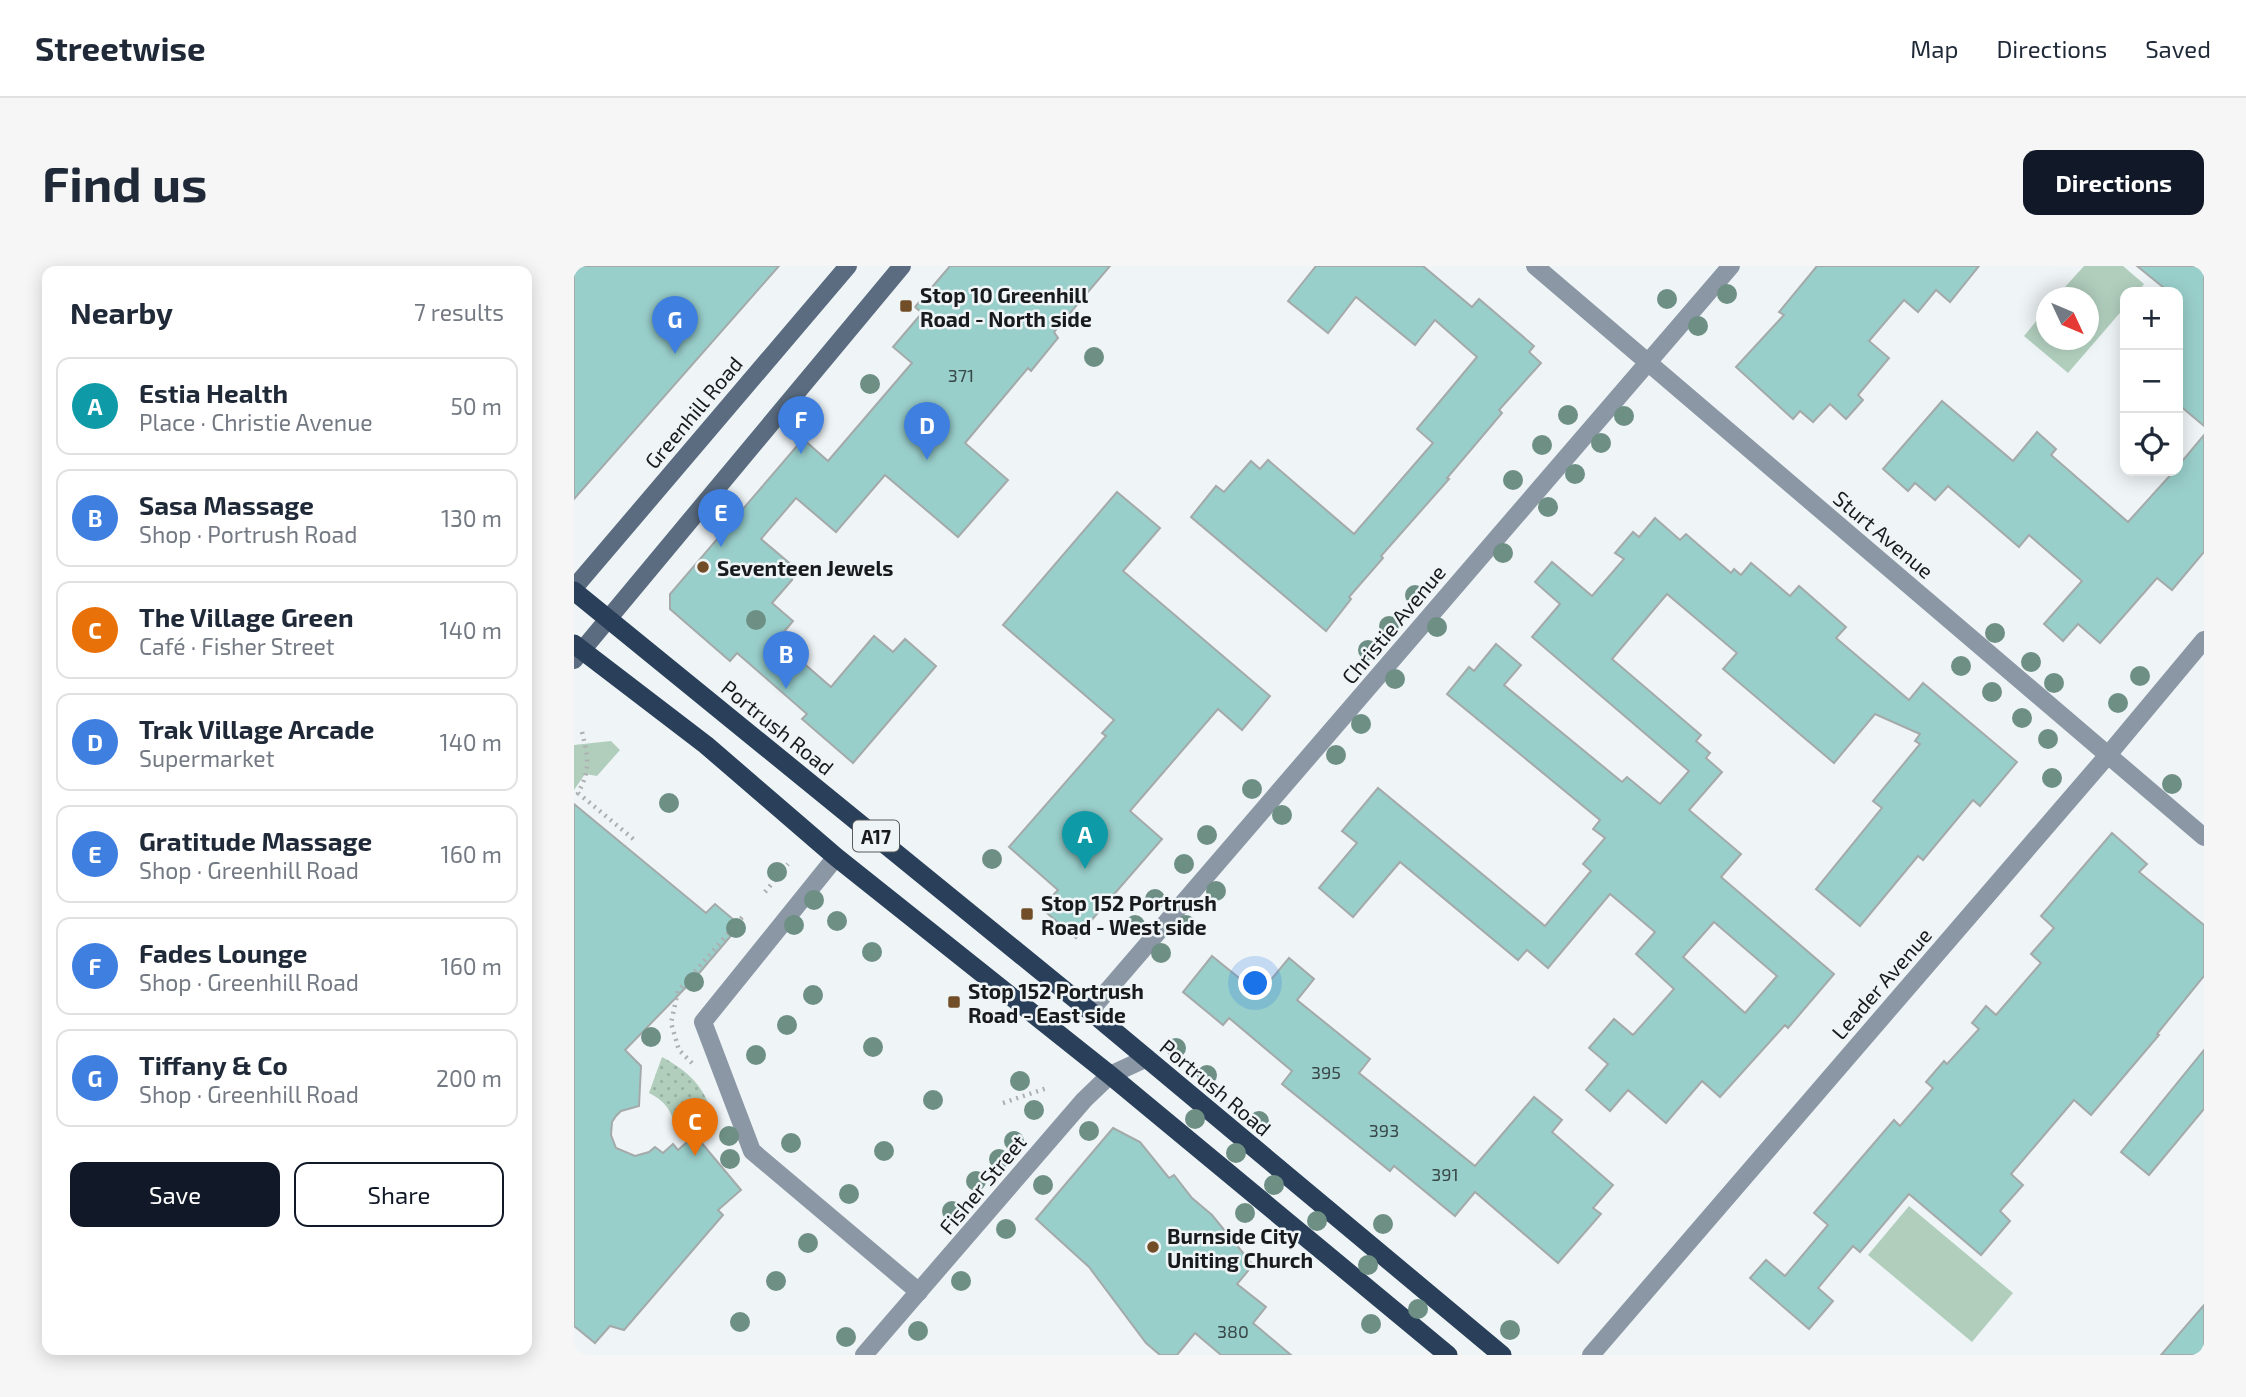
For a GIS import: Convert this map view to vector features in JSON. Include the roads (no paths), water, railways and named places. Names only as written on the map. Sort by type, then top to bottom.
[{"type":"highway","name":"Portrush Road","points":[[574,590],[1090,1011],[1502,1355]]},
{"type":"highway","name":"A17","points":[[577,651],[706,745],[836,857],[1110,1075],[1448,1355]]},
{"type":"main road","name":"Greenhill Road","points":[[574,590],[848,266]]},
{"type":"main road","points":[[577,651],[607,619],[902,266]]},
{"type":"street","name":"Sturt Avenue","points":[[1535,266],[2204,837]]},
{"type":"street","name":"Christie Avenue","points":[[1090,1011],[1731,266]]},
{"type":"street","name":"Leader Avenue","points":[[1591,1355],[2204,640]]},
{"type":"street","points":[[836,857],[703,1022],[752,1151],[919,1292]]},
{"type":"street","name":"Fisher Street","points":[[864,1355],[1084,1100],[1110,1075],[1147,1058]]},
{"type":"place","name":"Stop 10 Greenhill Road - North side","points":[[906,306]]},
{"type":"place","name":"Tiffany & Co","points":[[675,354]]},
{"type":"place","name":"Fades Lounge","points":[[801,454]]},
{"type":"place","name":"Trak Village Arcade","points":[[927,460]]},
{"type":"place","name":"Gratitude Massage","points":[[721,547]]},
{"type":"place","name":"Seventeen Jewels","points":[[703,567]]},
{"type":"place","name":"Sasa Massage","points":[[786,689]]},
{"type":"place","name":"Estia Health","points":[[1085,869]]},
{"type":"place","name":"Stop 152 Portrush Road - West side","points":[[1027,914]]},
{"type":"place","name":"Stop 152 Portrush Road - East side","points":[[954,1002]]},
{"type":"place","name":"The Village Green","points":[[695,1156]]},
{"type":"place","name":"Burnside City Uniting Church","points":[[1153,1247]]}]
